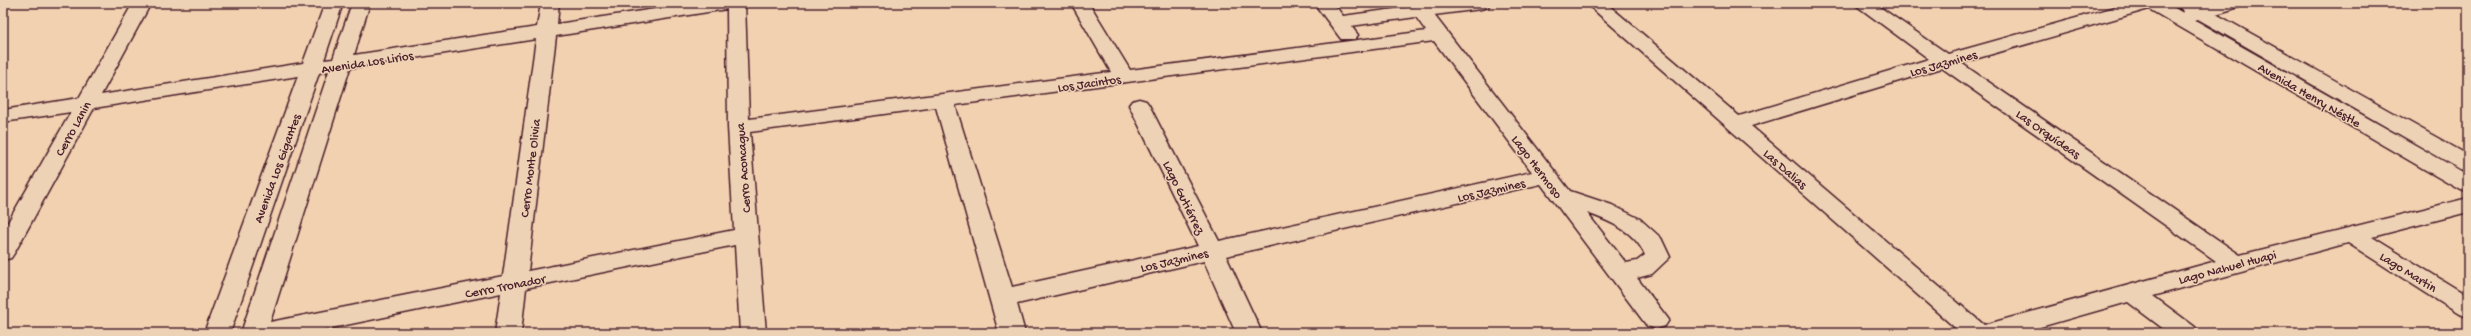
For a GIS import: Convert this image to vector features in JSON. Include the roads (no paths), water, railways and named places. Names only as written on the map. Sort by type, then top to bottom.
[{"type":"street","name":"Cerro Lanin","points":[[3,252],[142,3]]},
{"type":"street","name":"Avenida Los Gigantes","points":[[216,333],[334,3]]},
{"type":"street","name":"Avenida Los Gigantes","points":[[254,333],[361,3]]},
{"type":"street","name":"Avenida Los Lirios","points":[[3,116],[90,96],[343,58],[549,18],[646,3]]},
{"type":"street","name":"Avenida Los Lirios","points":[[549,18],[730,3]]},
{"type":"street","name":"Cerro Aconcagua","points":[[736,3],[740,127],[754,333]]},
{"type":"street","points":[[1080,3],[1124,77]]},
{"type":"street","points":[[1323,3],[1339,22],[1355,46]]},
{"type":"street","points":[[1339,22],[1480,3]]},
{"type":"street","name":"Las Dalias","points":[[1595,3],[1977,333]]},
{"type":"street","name":"Las Orquídeas","points":[[1862,3],[2236,264]]},
{"type":"street","name":"Los Jazmines","points":[[1735,124],[1945,61],[2152,3]]},
{"type":"street","name":"Avenida Henry Néstle","points":[[2152,3],[2187,12],[2468,164]]},
{"type":"street","points":[[2187,12],[2232,3]]},
{"type":"street","name":"Lago Hermoso","points":[[1421,11],[1656,320]]},
{"type":"street","name":"Avenida Henry Néstle","points":[[2187,12],[2468,185]]},
{"type":"street","name":"Cerro Monte Olivia","points":[[508,333],[549,18]]},
{"type":"street","name":"Los Jacintos","points":[[740,127],[1438,35]]},
{"type":"street","name":"Avenida Los Lirios","points":[[3,102],[90,96]]},
{"type":"street","points":[[944,101],[1003,298],[1012,333]]},
{"type":"street","name":"Lago Gutiérrez","points":[[1139,105],[1212,251],[1249,333]]},
{"type":"street","name":"Los Jazmines","points":[[1003,298],[1546,176]]},
{"type":"street","points":[[1561,196],[1614,216],[1640,229],[1655,244],[1658,257],[1644,268],[1620,273]]},
{"type":"street","name":"Lago Nahuel Huapi","points":[[1987,333],[2236,264],[2468,205]]},
{"type":"street","name":"Lago Martin","points":[[2350,234],[2468,308]]},
{"type":"street","name":"Cerro Tronador","points":[[263,333],[747,235]]},
{"type":"street","points":[[2131,292],[2186,333]]}]
